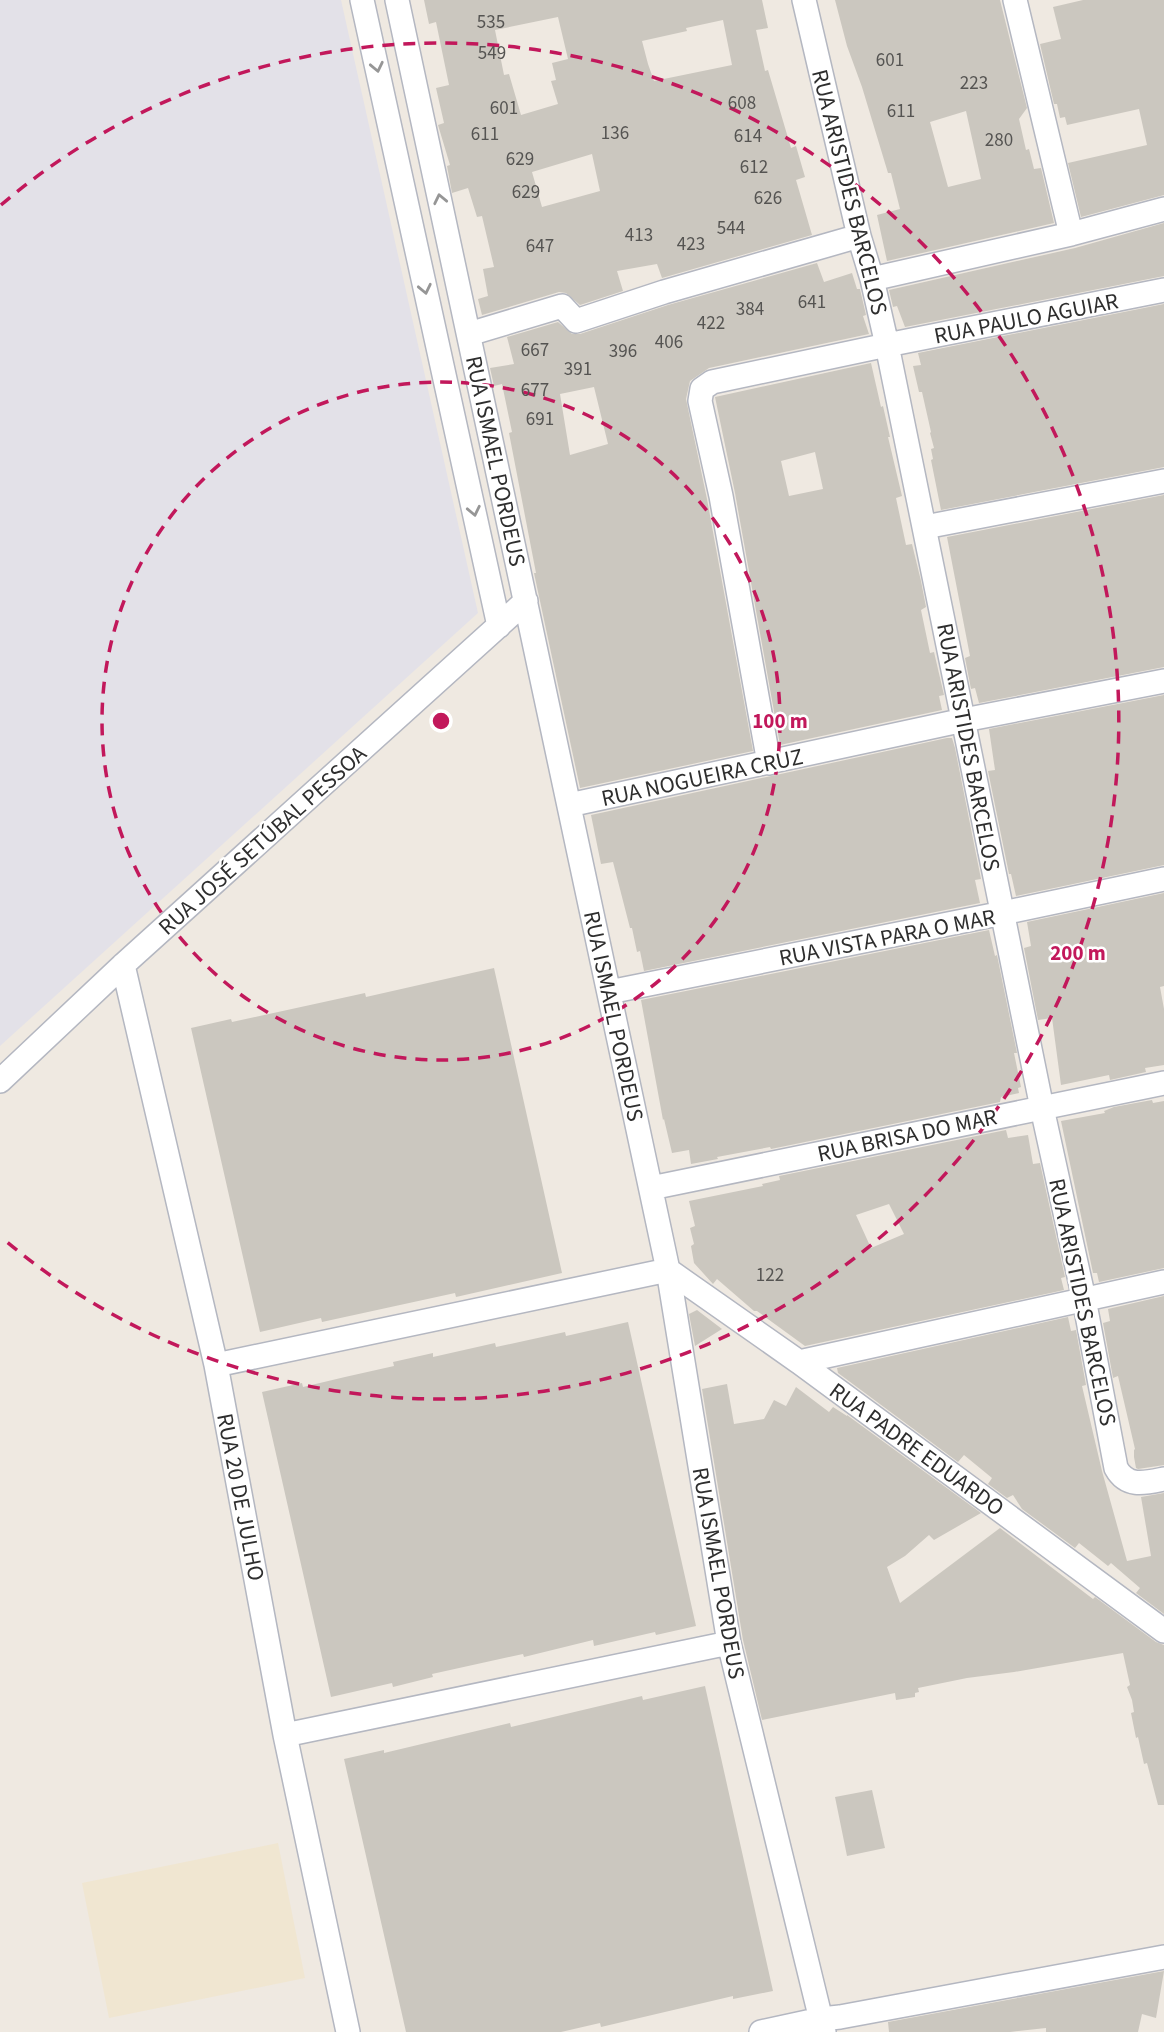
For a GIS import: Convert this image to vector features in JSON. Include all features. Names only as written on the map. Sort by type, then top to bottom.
[{"type":"street","name":"RUA ISMAEL PORDEUS","points":[[362,0],[499,626]]},
{"type":"street","name":"RUA ISMAEL PORDEUS","points":[[397,0],[668,1270],[729,1643],[823,2026]]},
{"type":"street","name":"RUA ARISTIDES BARCELOS","points":[[804,0],[887,345],[1042,1108],[1084,1299],[1116,1468],[1128,1481],[1138,1484],[1164,1479]]},
{"type":"street","points":[[1015,0],[1072,234]]},
{"type":"street","points":[[872,279],[1072,234],[1164,209]]},
{"type":"street","points":[[469,334],[562,306],[576,321],[664,292],[859,236]]},
{"type":"street","name":"RUA PAULO AGUIAR","points":[[769,763],[721,496],[700,401],[702,389],[712,382],[1164,290]]},
{"type":"street","points":[[925,527],[1164,481]]},
{"type":"street","name":"RUA JOSÉ SETÚBAL PESSOA","points":[[0,1081],[123,965],[526,601]]},
{"type":"street","name":"RUA NOGUEIRA CRUZ","points":[[569,805],[964,720],[1164,681]]},
{"type":"street","name":"RUA VISTA PARA O MAR","points":[[609,992],[1164,879]]},
{"type":"street","name":"RUA 20 DE JULHO","points":[[123,965],[216,1365],[285,1735],[348,2032]]},
{"type":"street","name":"RUA BRISA DO MAR","points":[[651,1188],[1164,1083]]},
{"type":"street","points":[[216,1365],[668,1270]]},
{"type":"street","name":"RUA PADRE EDUARDO","points":[[668,1270],[799,1362],[1164,1631]]},
{"type":"street","points":[[799,1362],[1164,1282]]},
{"type":"street","points":[[285,1735],[729,1643]]},
{"type":"street","points":[[761,2032],[823,2026],[840,2017],[1164,1957]]},
{"type":"shaded area","points":[[0,0],[341,0],[478,613],[0,1046]]},
{"type":"shaded area","points":[[278,1843],[305,1978],[109,2018],[82,1883]]},
{"type":"building","points":[[424,0],[762,0],[768,28],[756,30],[765,71],[768,70],[791,148],[796,146],[805,177],[796,180],[812,235],[662,278],[657,264],[617,271],[623,291],[580,305],[566,293],[559,292],[482,315],[478,299],[488,296],[483,269],[494,267],[482,216],[477,217],[468,188],[452,193],[447,166],[450,165],[438,125],[444,123],[436,88],[449,85],[436,22],[429,24]],"holes":[[[558,17],[568,59],[552,63],[556,80],[551,81],[558,104],[521,115],[509,74],[504,75],[495,30]],[[723,20],[732,65],[654,81],[642,41]],[[592,154],[600,191],[542,207],[532,172]]]},
{"type":"building","points":[[835,0],[1000,0],[1027,108],[1019,119],[1026,150],[1029,149],[1034,169],[1041,168],[1054,223],[887,261],[877,215],[900,209],[891,173],[888,173]],"holes":[[[966,111],[981,179],[948,187],[930,122]]]},
{"type":"building","points":[[1083,0],[1164,0],[1164,195],[1081,217],[1068,163],[1147,145],[1139,109],[1067,125],[1065,117],[1060,118],[1057,104],[1054,104],[1040,44],[1061,39],[1053,7]]},
{"type":"building","points":[[1164,223],[1164,276],[905,327],[897,306],[893,307],[889,290],[1075,248]]},
{"type":"building","points":[[817,263],[824,282],[852,273],[857,289],[860,289],[866,315],[863,316],[869,334],[709,368],[690,381],[686,399],[753,751],[580,788],[534,573],[502,384],[494,386],[490,368],[514,364],[507,337],[558,322],[572,334],[580,334],[668,305]],"holes":[[[594,387],[608,444],[570,455],[560,394]]]},
{"type":"building","points":[[1164,304],[1164,467],[941,510],[931,460],[931,449],[934,448],[931,432],[913,366],[921,365],[918,353]]},
{"type":"building","points":[[871,363],[902,496],[896,498],[906,545],[912,544],[921,581],[926,607],[921,610],[930,653],[934,652],[944,695],[939,696],[942,710],[780,745],[715,397]],"holes":[[[815,452],[823,489],[789,496],[781,461]]]},
{"type":"building","points":[[1164,495],[1164,667],[979,703],[975,688],[971,689],[965,658],[970,656],[947,537]]},
{"type":"building","points":[[1164,695],[1164,865],[1016,896],[988,771],[995,770],[989,729]]},
{"type":"building","points":[[952,738],[955,748],[981,879],[975,880],[980,903],[644,971],[613,862],[601,864],[591,815]]},
{"type":"building","points":[[1164,893],[1164,986],[1160,987],[1164,1009],[1164,1065],[1145,1068],[1146,1072],[1110,1080],[1109,1075],[1061,1085],[1052,1018],[1038,1020],[1024,948],[1031,946],[1027,922]]},
{"type":"building","points":[[989,930],[995,956],[997,955],[1017,1053],[1014,1053],[1021,1087],[1018,1088],[1019,1093],[1001,1097],[1000,1102],[691,1164],[689,1150],[672,1153],[663,1120],[641,1000]]},
{"type":"building","points":[[494,968],[562,1273],[456,1297],[455,1293],[322,1322],[321,1318],[260,1332],[191,1028],[231,1019],[232,1022],[365,993],[366,997]]},
{"type":"building","points":[[1152,1100],[1153,1103],[1164,1101],[1164,1268],[1099,1282],[1097,1273],[1093,1273],[1061,1121]]},
{"type":"building","points":[[1006,1130],[1008,1138],[1028,1135],[1033,1164],[1040,1163],[1065,1277],[1061,1278],[1064,1290],[805,1346],[754,1311],[717,1279],[713,1284],[694,1263],[691,1246],[694,1244],[690,1228],[695,1226],[689,1201],[763,1186],[762,1184],[780,1180],[779,1176]],"holes":[[[889,1204],[904,1234],[871,1248],[856,1215]]]},
{"type":"building","points":[[1164,1296],[1164,1465],[1138,1469],[1118,1376],[1113,1378],[1103,1323],[1110,1321],[1108,1309]]},
{"type":"building","points":[[697,1310],[722,1329],[695,1346],[689,1314]]},
{"type":"building","points":[[1068,1317],[1071,1331],[1076,1330],[1086,1385],[1082,1386],[1127,1561],[1151,1556],[1141,1497],[1164,1493],[1164,1614],[1136,1593],[1140,1588],[1111,1563],[1108,1566],[1079,1543],[1075,1548],[1022,1509],[1013,1495],[1007,1498],[988,1484],[992,1478],[964,1455],[958,1462],[838,1373],[837,1368]]},
{"type":"building","points":[[628,1322],[696,1626],[594,1646],[593,1640],[524,1657],[523,1654],[432,1674],[433,1677],[393,1687],[392,1683],[331,1697],[262,1392],[302,1383],[303,1387],[394,1366],[393,1362],[433,1353],[433,1357],[495,1343],[496,1347],[565,1332],[566,1336]]},
{"type":"building","points":[[727,1384],[734,1424],[764,1419],[774,1400],[786,1406],[796,1387],[829,1412],[833,1407],[847,1415],[981,1513],[934,1540],[929,1535],[905,1556],[887,1567],[900,1603],[1000,1528],[1093,1599],[1095,1597],[1156,1642],[1164,1645],[1164,1805],[1158,1805],[1147,1763],[1144,1764],[1138,1737],[1136,1738],[1123,1653],[918,1688],[919,1692],[915,1693],[915,1697],[896,1700],[895,1693],[762,1720],[743,1640],[702,1389]]},
{"type":"building","points":[[705,1686],[773,1991],[733,1999],[733,1996],[601,2027],[600,2023],[561,2032],[406,2032],[344,1759],[384,1750],[384,1753],[510,1723],[511,1727],[642,1696],[643,1700]]},
{"type":"building","points":[[872,1790],[885,1848],[847,1856],[835,1797]]},
{"type":"building","points":[[1164,1971],[1156,2018],[1142,2014],[1138,2032],[1046,2032],[1046,2028],[1010,2032],[889,2032],[888,2022]]}]
